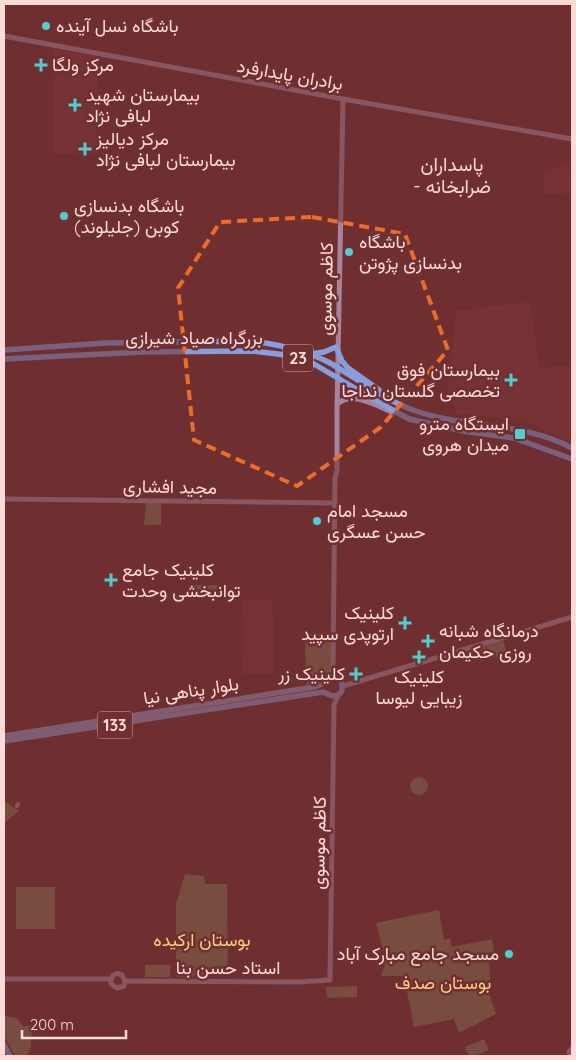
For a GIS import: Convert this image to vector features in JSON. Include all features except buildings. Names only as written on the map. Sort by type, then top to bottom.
[{"type":"highway","name":"بزرگراه صیاد شیرازی","points":[[4,350],[105,344],[264,342],[309,354],[331,364],[390,400],[414,410],[434,416],[532,432],[572,448]]},
{"type":"highway","points":[[309,354],[324,352],[336,347],[342,361],[348,368],[372,384],[390,400]]},
{"type":"highway","name":"بزرگراه صیاد شیرازی","points":[[4,358],[142,352],[251,351],[278,354],[300,358],[314,364],[380,404],[409,419],[463,431],[514,438],[572,459]]},
{"type":"highway","points":[[4,1045],[10,1056]]},
{"type":"main road","name":"برادران پایدارفرد","points":[[4,36],[343,99],[572,139]]},
{"type":"main road","name":"کاظم موسوی","points":[[334,667],[336,409],[343,99]]},
{"type":"main road","points":[[336,409],[338,402],[360,399],[409,419]]},
{"type":"main road","name":"مجید افشاری","points":[[4,498],[335,503]]},
{"type":"main road","points":[[342,686],[572,617]]},
{"type":"main road","points":[[334,667],[331,676],[334,675],[340,678]]},
{"type":"main road","points":[[334,667],[342,686],[340,694]]},
{"type":"main road","name":"بلوار پناهی نیا","points":[[4,742],[226,704],[323,684],[331,676]]},
{"type":"main road","name":"بلوار پناهی نیا","points":[[4,736],[226,704],[323,692],[332,696],[340,694]]},
{"type":"main road","name":"کاظم موسوی","points":[[330,980],[334,706],[340,694]]},
{"type":"main road","points":[[4,980],[110,979],[118,973],[124,976],[124,986],[117,988],[111,984],[110,979]]},
{"type":"main road","name":"استاد حسن بنا","points":[[125,981],[299,982],[330,980]]},
{"type":"main road","points":[[564,1056],[571,1052]]},
{"type":"highlighted area","points":[[312,217],[405,234],[448,350],[381,427],[297,486],[194,440],[178,288],[220,222]]},
{"type":"shaded area","name":"بیمارستان شهید لبافی نژاد","points":[[53,49],[98,56],[95,155],[53,154]]},
{"type":"shaded area","points":[[570,163],[572,193],[544,194],[544,171]]},
{"type":"shaded area","name":"بیمارستان فوق تخصصی گلستان نداجا","points":[[530,302],[539,368],[572,365],[572,444],[525,420],[456,413],[448,392],[456,311]]},
{"type":"shaded area","points":[[342,508],[366,508],[366,518],[342,518]]},
{"type":"shaded area","points":[[242,600],[272,601],[274,631],[273,673],[242,675],[244,631]]},
{"type":"green space","points":[[146,503],[161,503],[161,525],[144,525]]},
{"type":"green space","points":[[191,585],[217,585],[217,591],[205,593],[191,599]]},
{"type":"green space","points":[[305,634],[332,634],[330,670],[322,683],[306,685]]},
{"type":"green space","points":[[503,640],[507,653],[481,662],[477,649]]},
{"type":"green space","points":[[419,777],[425,780],[428,786],[425,792],[419,795],[413,792],[410,786],[413,780]]},
{"type":"green space","points":[[4,801],[19,811],[4,823]]},
{"type":"green space","name":"بوستان ارکیده","points":[[185,874],[204,876],[205,884],[227,884],[228,976],[176,977],[176,904]]},
{"type":"green space","points":[[16,887],[55,887],[55,929],[16,929]]},
{"type":"green space","name":"بوستان صدف","points":[[439,910],[444,940],[450,938],[452,947],[492,939],[494,951],[488,953],[489,994],[496,1014],[459,1033],[454,1019],[414,1027],[404,976],[381,976],[386,962],[376,923]]},
{"type":"green space","points":[[145,965],[170,965],[170,977],[145,977]]},
{"type":"green space","points":[[357,986],[357,997],[327,998],[326,987]]},
{"type":"green space","points":[[4,1016],[16,1018],[23,1026],[32,1026],[31,1046],[27,1056],[15,1056],[4,1036]]},
{"type":"green space","points":[[484,1039],[489,1050],[469,1056],[465,1047]]},
{"type":"place","name":"باشگاه نسل آینده","points":[[46,26]]},
{"type":"place","name":"مرکز ولگا","points":[[41,65]]},
{"type":"place","name":"بیمارستان شهید لبافی نژاد","points":[[75,105]]},
{"type":"place","name":"مرکز دیالیز بیمارستان لبافی نژاد","points":[[85,149]]},
{"type":"place","name":"باشگاه بدنسازی کوبن (جلیلوند)","points":[[64,216]]},
{"type":"place","name":"باشگاه بدنسازی پژوتن","points":[[349,252]]},
{"type":"place","name":"بیمارستان فوق تخصصی گلستان نداجا","points":[[511,380]]},
{"type":"place","name":"ایستگاه مترو میدان هروی","points":[[520,434]]},
{"type":"place","name":"مسجد امام حسن عسگری","points":[[317,521]]},
{"type":"place","name":"کلینیک جامع توانبخشی وحدت","points":[[111,580]]},
{"type":"place","name":"کلینیک ارتوپدی سپید","points":[[405,623]]},
{"type":"place","name":"درمانگاه شبانه روزی حکیمان","points":[[428,641]]},
{"type":"place","name":"کلینیک زیبایی لیوسا","points":[[419,657]]},
{"type":"place","name":"کلینیک زر","points":[[356,674]]},
{"type":"place","name":"مسجد جامع مبارک آباد","points":[[509,954]]},
{"type":"district","name":"پاسداران - ضرابخانه","points":[[452,175]]}]
